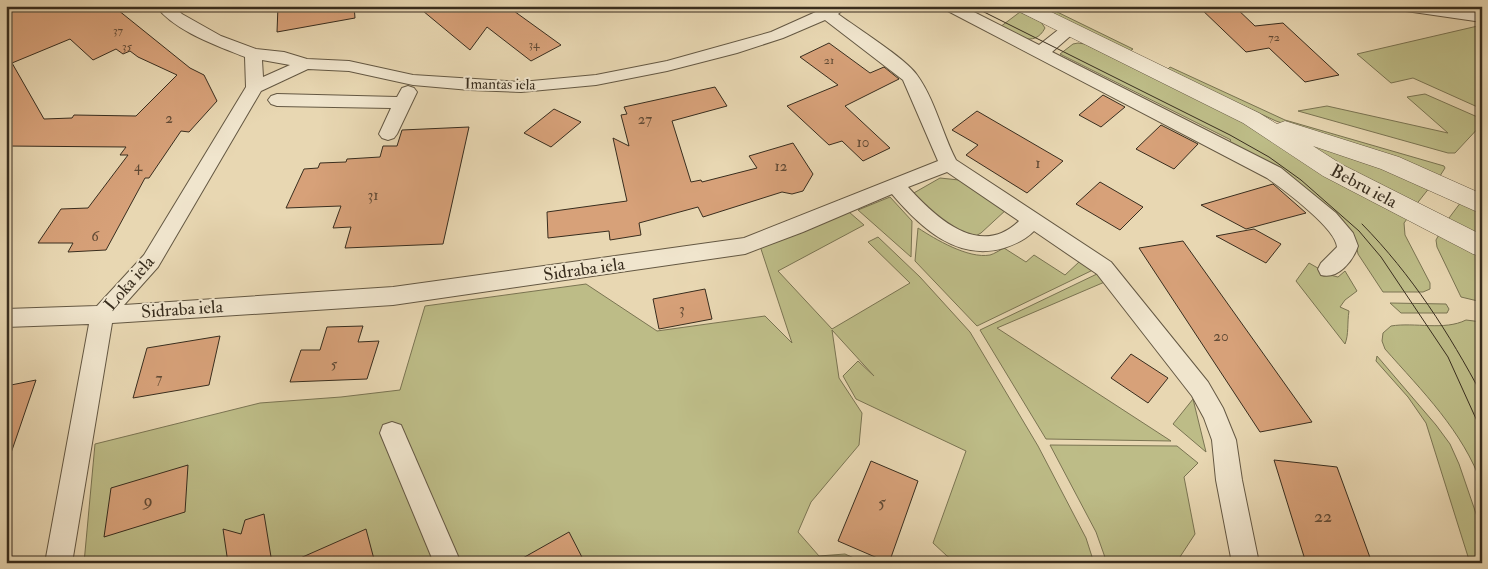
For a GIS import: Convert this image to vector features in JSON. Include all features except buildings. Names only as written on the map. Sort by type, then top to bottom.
[{"type":"street","name":"Imantas iela","points":[[164,6],[176,16],[215,38],[253,54],[284,57],[306,64],[349,66],[413,80],[521,87],[596,80],[667,66],[731,50],[777,35],[834,10]]},
{"type":"street","points":[[950,6],[1267,169],[1294,188],[1338,227],[1348,242],[1347,249],[1328,269]]},
{"type":"street","name":"Bebru iela","points":[[1023,6],[1251,118],[1332,170],[1482,247]]},
{"type":"street","points":[[1406,6],[1482,17]]},
{"type":"street","points":[[834,10],[910,77],[919,94],[937,141],[949,164],[1104,268],[1200,389],[1215,415],[1224,440],[1229,480],[1246,563]]},
{"type":"street","points":[[1041,52],[1069,30]]},
{"type":"street","points":[[253,54],[255,87],[306,64]]},
{"type":"street","points":[[388,134],[413,80]]},
{"type":"street","name":"Loka iela","points":[[58,563],[102,315],[151,261],[255,87]]},
{"type":"street","points":[[277,100],[402,103]]},
{"type":"street","name":"Bebru iela","points":[[1251,118],[1390,163],[1482,205]]},
{"type":"street","name":"Sidraba iela","points":[[6,318],[102,315],[393,296],[745,246],[783,233],[853,201],[949,164]]},
{"type":"street","points":[[895,186],[915,208],[945,235],[968,243],[986,245],[1014,237],[1033,220]]},
{"type":"street","points":[[392,433],[448,563]]},
{"type":"shaded area","points":[[1049,8],[1133,49],[1130,51],[1046,10]]},
{"type":"shaded area","points":[[1020,12],[1041,22],[1045,28],[1041,34],[1035,38],[1024,38],[1000,27]]},
{"type":"shaded area","points":[[1482,25],[1482,109],[1413,78],[1391,83],[1357,54]]},
{"type":"shaded area","points":[[1073,44],[1085,44],[1229,115],[1410,215],[1404,223],[1405,235],[1430,283],[1430,289],[1423,292],[1383,292],[1358,254],[1356,244],[1228,143],[1231,140],[1060,54]]},
{"type":"shaded area","points":[[1170,67],[1285,120],[1444,166],[1445,168],[1438,179],[1276,121],[1167,70]]},
{"type":"shaded area","points":[[1425,94],[1482,119],[1482,124],[1455,153],[1448,153],[1298,111],[1327,106],[1448,133],[1407,97]]},
{"type":"shaded area","points":[[1289,135],[1365,159],[1430,187],[1415,206]]},
{"type":"shaded area","points":[[940,178],[959,180],[1007,209],[981,233],[970,239],[954,234],[912,194]]},
{"type":"shaded area","points":[[890,197],[912,221],[911,257],[858,210]]},
{"type":"shaded area","points":[[1461,202],[1482,212],[1482,238],[1446,222]]},
{"type":"shaded area","points":[[849,212],[864,225],[778,271],[832,329],[910,283],[868,242],[878,237],[920,277],[970,332],[1038,446],[1086,538],[1094,563],[958,563],[947,556],[933,543],[966,451],[856,399],[843,376],[858,361],[874,376],[832,330],[839,378],[862,413],[859,445],[811,502],[798,532],[819,556],[845,554],[865,563],[84,563],[95,444],[260,403],[341,397],[400,390],[425,306],[586,284],[657,331],[765,316],[792,343],[760,246]]},
{"type":"shaded area","points":[[918,228],[952,247],[972,254],[990,255],[1004,248],[1026,262],[1034,255],[1065,275],[1079,262],[1095,269],[977,326],[915,261]]},
{"type":"shaded area","points":[[1441,231],[1482,255],[1482,302],[1461,297],[1437,247],[1436,240]]},
{"type":"shaded area","points":[[1309,263],[1330,275],[1338,277],[1345,271],[1357,291],[1345,300],[1340,307],[1349,311],[1345,344],[1296,281]]},
{"type":"shaded area","points":[[1099,273],[1107,281],[997,328],[1171,441],[1046,439],[980,330]]},
{"type":"shaded area","points":[[1390,303],[1446,304],[1449,309],[1447,313],[1401,313]]},
{"type":"shaded area","points":[[1466,320],[1482,322],[1482,485],[1474,465],[1453,429],[1427,396],[1385,349],[1382,341],[1383,333],[1391,326],[1439,326]]},
{"type":"shaded area","points":[[1377,356],[1450,444],[1459,464],[1482,531],[1482,563],[1470,563],[1426,423],[1408,397],[1376,361]]},
{"type":"shaded area","points":[[1193,399],[1206,452],[1173,424]]},
{"type":"shaded area","points":[[1050,445],[1177,446],[1198,463],[1184,477],[1195,534],[1176,563],[1107,563],[1096,532]]},
{"type":"tram line","points":[[972,6],[1230,135],[1269,157],[1301,180],[1359,231],[1381,257],[1448,357],[1482,432]]},
{"type":"tram line","points":[[1362,224],[1380,243],[1428,305],[1443,327],[1482,395]]}]
